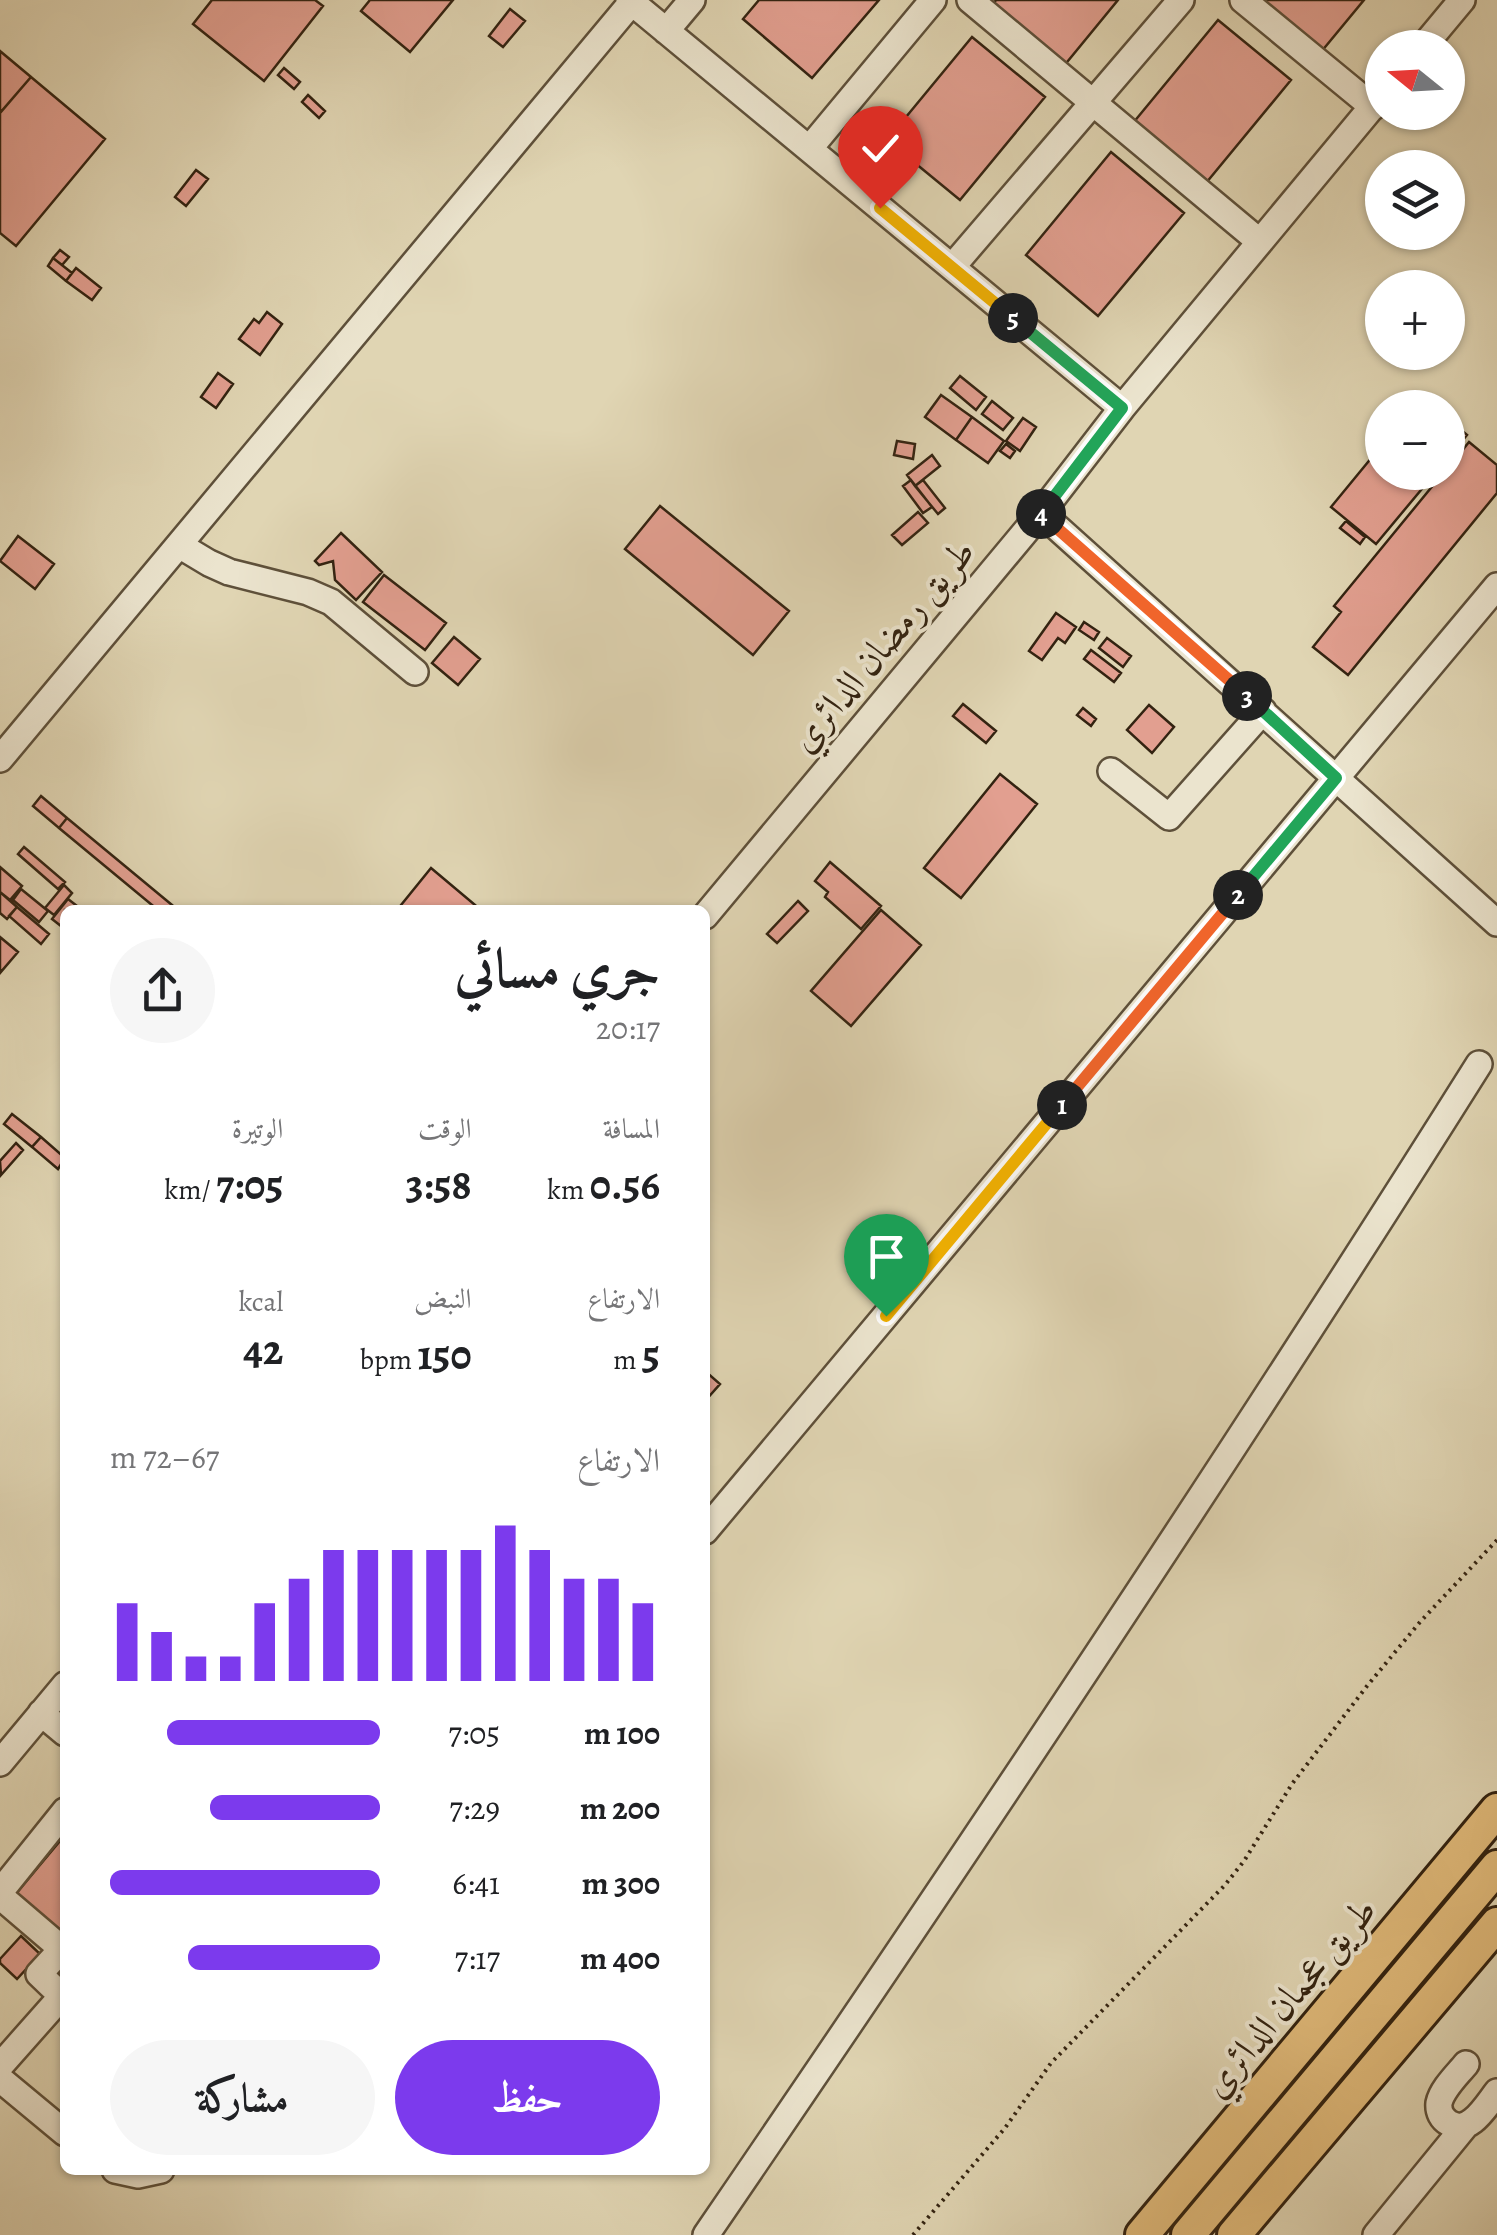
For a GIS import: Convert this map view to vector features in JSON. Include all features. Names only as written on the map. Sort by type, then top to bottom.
[{"type":"main road","name":"طريق عجمان الدائري","points":[[1142,2235],[1497,1810]]},
{"type":"main road","name":"طريق عجمان الدائري","points":[[1188,2235],[1497,1867]]},
{"type":"main road","points":[[1234,2235],[1497,1924]]},
{"type":"street","points":[[666,30],[692,0]]},
{"type":"street","points":[[809,148],[933,0]]},
{"type":"street","points":[[970,0],[1260,242]]},
{"type":"street","points":[[952,267],[1181,0]]},
{"type":"street","points":[[1243,0],[1365,91]]},
{"type":"street","points":[[1437,30],[1462,0]]},
{"type":"street","points":[[0,760],[631,1],[1122,408]]},
{"type":"street","name":"طريق رمضان الدائري","points":[[710,910],[1365,117]]},
{"type":"street","points":[[1041,513],[1497,923]]},
{"type":"street","points":[[179,545],[229,572],[308,592],[331,602],[414,672]]},
{"type":"street","points":[[710,1525],[1497,586]]},
{"type":"street","points":[[1110,771],[1169,818],[1263,711]]},
{"type":"street","points":[[706,2235],[1119,1622],[1478,1064]]},
{"type":"street","points":[[0,1763],[60,1691]]},
{"type":"street","points":[[41,1714],[60,1729]]},
{"type":"street","points":[[60,1817],[0,1894],[60,1947]]},
{"type":"street","points":[[60,1951],[39,1974],[60,1993]]},
{"type":"street","points":[[0,2066],[60,2001]]},
{"type":"street","points":[[1465,2126],[1444,2121],[1439,2100],[1466,2064]]},
{"type":"street","points":[[0,2079],[60,2129]]},
{"type":"street","points":[[1376,2235],[1497,2092]]},
{"type":"path","points":[[913,2235],[1004,2128],[1051,2063],[1225,1885],[1292,1784],[1367,1686],[1497,1540]]},
{"type":"building","points":[[212,0],[315,0],[323,6],[264,81],[193,24]]},
{"type":"building","points":[[370,0],[453,0],[410,52],[361,11]]},
{"type":"building","points":[[759,0],[879,0],[812,78],[743,19]]},
{"type":"building","points":[[996,0],[1118,0],[1063,67],[991,7]]},
{"type":"building","points":[[1259,0],[1364,0],[1321,52]]},
{"type":"building","points":[[510,9],[525,21],[503,47],[489,36]]},
{"type":"building","points":[[1218,20],[1291,80],[1206,183],[1133,123]]},
{"type":"building","points":[[972,37],[1045,97],[960,200],[887,140]]},
{"type":"building","points":[[0,51],[31,77],[0,113]]},
{"type":"building","points":[[284,68],[300,82],[294,89],[278,75]]},
{"type":"building","points":[[31,77],[105,139],[16,246],[0,233],[0,113]]},
{"type":"building","points":[[308,95],[325,111],[319,118],[302,102]]},
{"type":"building","points":[[1111,152],[1184,213],[1098,316],[1026,255]]},
{"type":"building","points":[[196,170],[208,179],[186,206],[175,197]]},
{"type":"building","points":[[60,250],[69,257],[62,265],[53,258]]},
{"type":"building","points":[[53,258],[72,273],[66,281],[48,266]]},
{"type":"building","points":[[76,268],[101,288],[92,300],[66,281]]},
{"type":"building","points":[[267,312],[282,324],[260,355],[239,339],[254,319],[259,323]]},
{"type":"building","points":[[218,373],[233,384],[216,408],[201,397]]},
{"type":"building","points":[[960,376],[986,397],[976,410],[950,388]]},
{"type":"building","points":[[941,395],[972,417],[956,440],[925,417]]},
{"type":"building","points":[[992,401],[1013,418],[1003,430],[982,414]]},
{"type":"building","points":[[972,417],[1004,441],[988,463],[956,440]]},
{"type":"building","points":[[1023,418],[1036,427],[1020,451],[1006,441]]},
{"type":"building","points":[[897,441],[915,444],[913,459],[894,455]]},
{"type":"building","points":[[1469,442],[1497,465],[1497,493],[1348,675],[1313,647],[1341,612],[1334,606],[1429,490],[1465,490],[1465,447]]},
{"type":"building","points":[[1006,444],[1015,451],[1010,458],[1000,451]]},
{"type":"building","points":[[932,455],[940,466],[915,486],[907,475]]},
{"type":"building","points":[[1365,466],[1365,490],[1421,490],[1376,544],[1331,507]]},
{"type":"building","points":[[911,480],[932,507],[923,513],[903,486]]},
{"type":"building","points":[[923,480],[945,508],[938,514],[915,486]]},
{"type":"building","points":[[660,506],[789,611],[753,655],[625,549]]},
{"type":"building","points":[[918,512],[928,523],[902,545],[892,535]]},
{"type":"building","points":[[1346,521],[1365,537],[1360,544],[1340,528]]},
{"type":"building","points":[[341,533],[382,572],[356,600],[335,580],[333,561],[319,565],[315,561]]},
{"type":"building","points":[[18,536],[54,564],[35,589],[0,561]]},
{"type":"building","points":[[384,575],[446,623],[425,650],[363,602]]},
{"type":"building","points":[[1056,613],[1076,627],[1065,643],[1058,638],[1042,660],[1029,651]]},
{"type":"building","points":[[1084,622],[1099,632],[1094,640],[1079,630]]},
{"type":"building","points":[[454,637],[480,659],[458,685],[432,663]]},
{"type":"building","points":[[1107,638],[1131,656],[1123,667],[1099,648]]},
{"type":"building","points":[[1091,650],[1121,673],[1114,682],[1084,659]]},
{"type":"building","points":[[963,704],[996,731],[986,743],[953,716]]},
{"type":"building","points":[[1149,705],[1174,727],[1152,753],[1127,730]]},
{"type":"building","points":[[1083,708],[1096,719],[1091,726],[1077,715]]},
{"type":"building","points":[[1000,774],[1037,804],[961,898],[924,868]]},
{"type":"building","points":[[41,796],[67,818],[59,828],[33,806]]},
{"type":"building","points":[[67,818],[172,905],[152,905],[59,828]]},
{"type":"building","points":[[24,847],[65,882],[58,889],[18,854]]},
{"type":"building","points":[[830,862],[881,906],[861,929],[825,897],[828,892],[815,881]]},
{"type":"building","points":[[0,867],[22,886],[10,900],[0,892]]},
{"type":"building","points":[[431,868],[475,905],[401,905]]},
{"type":"building","points":[[64,885],[72,893],[54,915],[45,908]]},
{"type":"building","points":[[21,889],[48,911],[39,922],[13,900]]},
{"type":"building","points":[[0,892],[17,907],[7,919],[0,913]]},
{"type":"building","points":[[798,901],[808,911],[777,943],[767,934]]},
{"type":"building","points":[[17,907],[49,934],[41,944],[9,916]]},
{"type":"building","points":[[60,909],[60,925],[52,919]]},
{"type":"building","points":[[881,910],[921,945],[851,1026],[811,991]]},
{"type":"building","points":[[0,937],[18,952],[0,973]]},
{"type":"building","points":[[12,1114],[41,1137],[32,1147],[4,1124]]},
{"type":"building","points":[[41,1137],[60,1154],[58,1169],[32,1147]]},
{"type":"building","points":[[16,1143],[23,1150],[1,1175],[0,1161]]},
{"type":"building","points":[[710,1375],[720,1384],[710,1395]]},
{"type":"building","points":[[60,1841],[60,1935],[14,1896]]},
{"type":"building","points":[[21,1936],[40,1954],[17,1979],[0,1959]]},
{"type":"route","points":[[880,208],[1122,408],[1041,513],[1336,778],[886,1316]]}]
